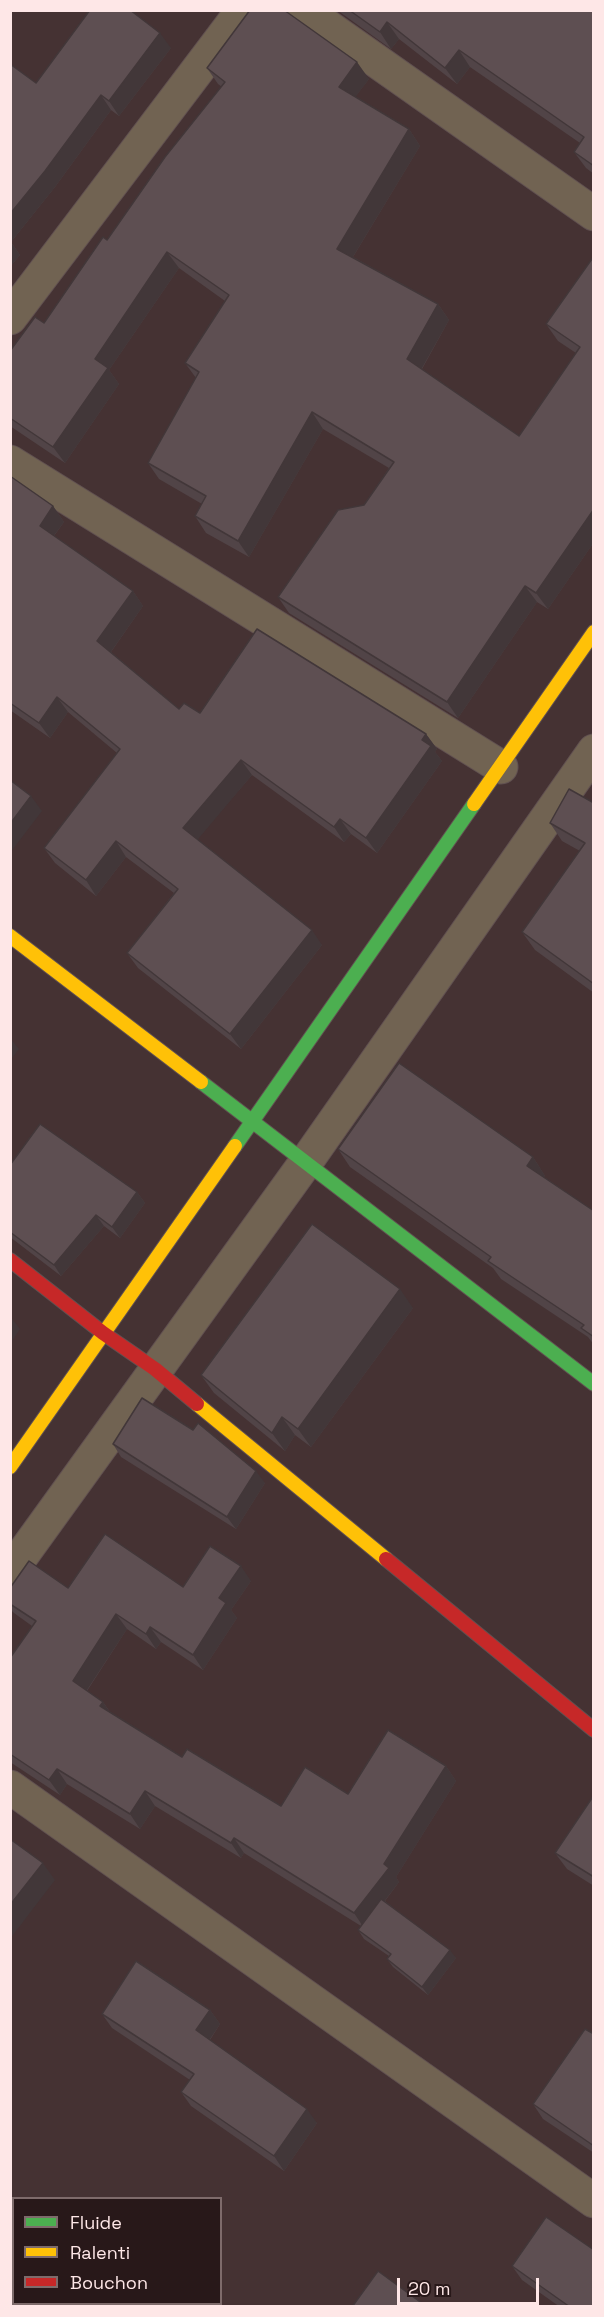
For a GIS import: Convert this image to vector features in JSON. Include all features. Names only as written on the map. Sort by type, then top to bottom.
[{"type":"street","points":[[10,318],[243,10]]},
{"type":"street","points":[[304,10],[594,214]]},
{"type":"street","points":[[10,462],[501,767]]},
{"type":"street","points":[[10,1467],[594,632]]},
{"type":"street","points":[[10,1572],[306,1162],[594,751]]},
{"type":"street","points":[[10,936],[594,1384]]},
{"type":"street","points":[[10,1260],[103,1333],[155,1369],[594,1730]]},
{"type":"street","points":[[10,1787],[594,2201]]},
{"type":"building","points":[[90,10],[130,10],[160,33],[109,101],[101,95],[10,214],[10,64],[36,83]]},
{"type":"building","points":[[250,10],[284,10],[357,62],[339,87],[409,129],[337,249],[438,304],[407,359],[519,436],[580,347],[546,324],[594,256],[594,509],[536,593],[525,586],[447,702],[278,597],[338,510],[364,505],[394,462],[312,412],[238,541],[195,516],[206,496],[148,463],[199,372],[185,363],[229,295],[167,252],[95,359],[108,368],[53,447],[10,418],[10,351],[35,317],[44,323],[103,237],[107,240],[165,157],[225,82],[207,68]]},
{"type":"building","points":[[349,10],[594,10],[594,166],[574,152],[584,137],[459,50],[445,68],[387,22],[380,32]]},
{"type":"building","points":[[10,476],[53,506],[40,526],[133,591],[97,641],[179,709],[184,703],[200,713],[257,629],[426,734],[422,740],[431,746],[366,838],[340,819],[334,827],[241,760],[183,828],[312,930],[230,1034],[127,953],[178,889],[116,841],[86,880],[44,848],[120,749],[57,697],[39,723],[10,703]]},
{"type":"building","points":[[10,780],[31,796],[10,824]]},
{"type":"building","points":[[569,789],[594,803],[594,984],[522,932],[585,843],[550,823]]},
{"type":"building","points":[[399,1063],[533,1157],[527,1166],[594,1211],[594,1337],[581,1328],[584,1325],[488,1261],[491,1257],[338,1149]]},
{"type":"building","points":[[40,1124],[137,1192],[112,1227],[96,1215],[54,1265],[10,1232],[10,1165]]},
{"type":"building","points":[[312,1224],[400,1289],[298,1429],[282,1417],[272,1433],[201,1375]]},
{"type":"building","points":[[142,1398],[193,1430],[198,1423],[256,1471],[227,1517],[113,1444]]},
{"type":"building","points":[[105,1534],[183,1587],[210,1546],[241,1566],[219,1598],[226,1603],[193,1655],[150,1627],[146,1634],[116,1614],[73,1681],[103,1702],[100,1706],[182,1757],[187,1749],[281,1806],[305,1767],[348,1794],[388,1730],[446,1766],[384,1864],[389,1868],[354,1913],[234,1838],[231,1843],[145,1791],[130,1814],[57,1769],[49,1780],[10,1754],[10,1658],[36,1621],[10,1604],[10,1588],[29,1561],[68,1588]]},
{"type":"building","points":[[594,1795],[594,1877],[555,1853]]},
{"type":"building","points":[[10,1839],[43,1863],[10,1905]]},
{"type":"building","points":[[381,1899],[450,1950],[422,1987],[387,1959],[391,1954],[358,1930]]},
{"type":"building","points":[[136,1961],[210,2010],[196,2030],[307,2109],[274,2156],[181,2092],[194,2074],[102,2014]]},
{"type":"building","points":[[585,2029],[594,2034],[594,2146],[533,2104]]},
{"type":"building","points":[[10,2217],[12,2218],[12,2274],[10,2273]]},
{"type":"building","points":[[546,2217],[594,2250],[594,2307],[570,2307],[512,2266]]},
{"type":"building","points":[[378,2271],[427,2307],[352,2307]]},
{"type":"traffic: fast","points":[[235,1146],[474,804]]},
{"type":"traffic: fast","points":[[201,1082],[594,1384]]},
{"type":"traffic: slow","points":[[474,804],[594,632]]},
{"type":"traffic: slow","points":[[10,936],[201,1082]]},
{"type":"traffic: slow","points":[[10,1467],[235,1146]]},
{"type":"traffic: slow","points":[[197,1404],[386,1559]]},
{"type":"traffic: jam","points":[[10,1260],[103,1333],[155,1369],[197,1404]]},
{"type":"traffic: jam","points":[[386,1559],[594,1730]]}]
